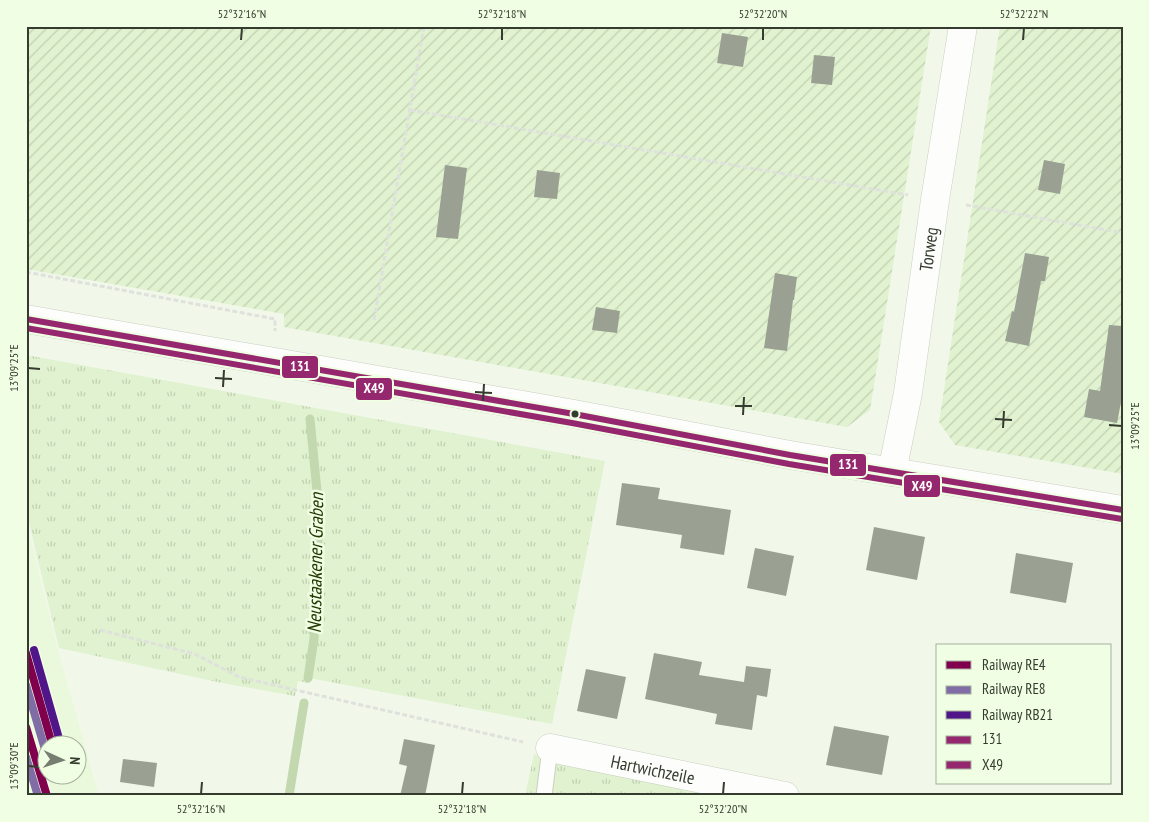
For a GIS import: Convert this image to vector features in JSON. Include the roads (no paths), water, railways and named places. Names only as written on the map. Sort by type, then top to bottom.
[{"type":"street","name":"Torweg","points":[[892,472],[908,393],[935,200],[963,26]]},
{"type":"street","points":[[26,319],[565,413],[790,455],[1123,510]]},
{"type":"street","name":"Hartwichzeile","points":[[550,748],[785,796]]},
{"type":"lane","points":[[544,796],[550,748]]},
{"type":"waterway","name":"Neustaakener Graben","points":[[308,678],[314,639],[319,512],[310,419]]},
{"type":"waterway","name":"Neustaakener Graben","points":[[289,796],[304,703]]},
{"type":"rail line","name":"RB21","points":[[34,650],[58,734]]},
{"type":"rail line","name":"RE4","points":[[26,653],[49,734]]},
{"type":"rail line","name":"RE8","points":[[26,685],[40,734]]},
{"type":"rail line","name":"RE4","points":[[26,727],[47,796]]},
{"type":"rail line","name":"RE8","points":[[26,757],[38,796]]}]
